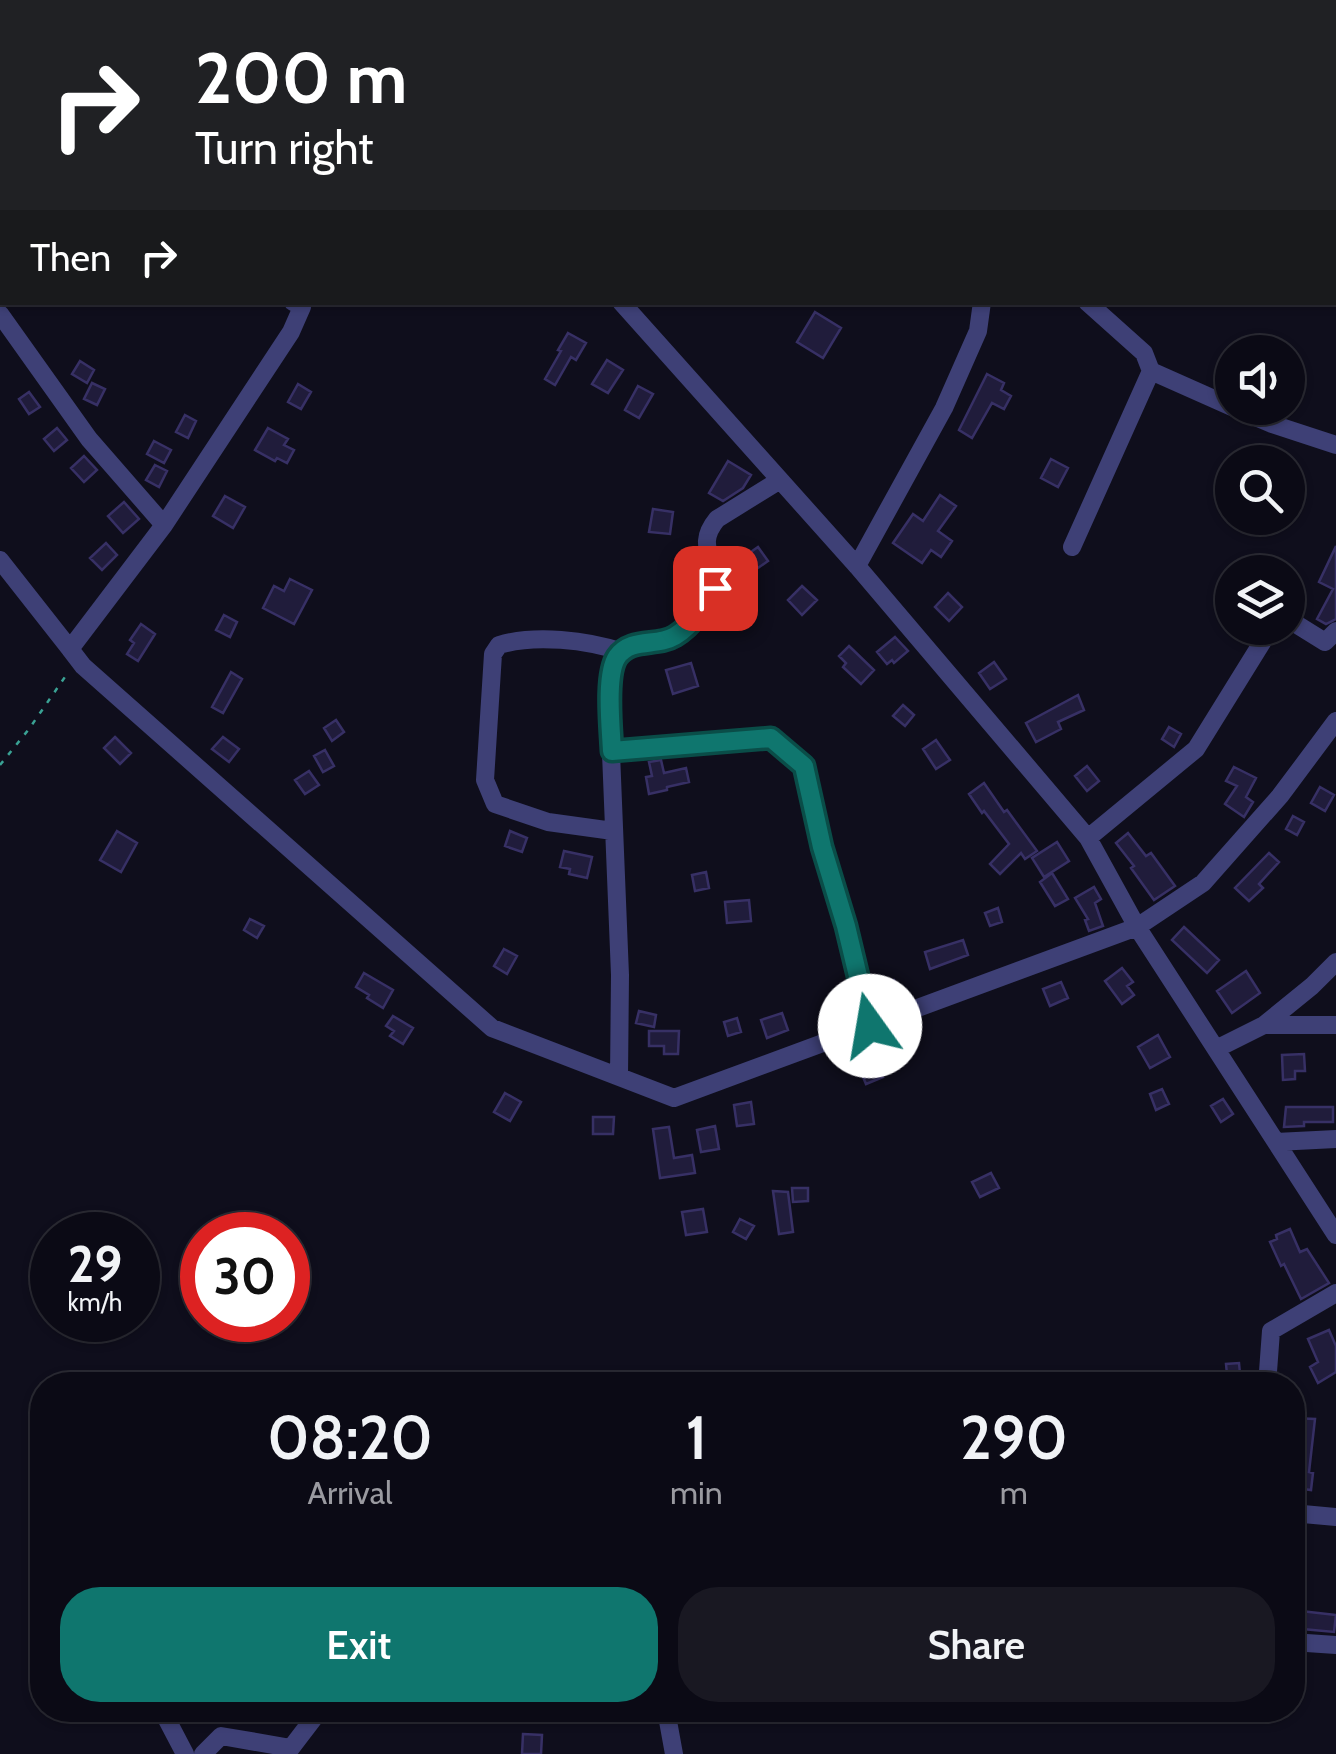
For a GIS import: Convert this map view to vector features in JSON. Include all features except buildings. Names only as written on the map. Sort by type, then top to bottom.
[{"type":"street","points":[[74,654],[291,332],[300,305]]},
{"type":"street","points":[[623,305],[857,566],[1088,838],[1137,927],[1336,1235]]},
{"type":"street","points":[[857,566],[944,408],[978,330],[982,305]]},
{"type":"street","points":[[1091,305],[1144,353],[1151,371],[1215,399]]},
{"type":"street","points":[[0,314],[89,439],[164,525]]},
{"type":"street","points":[[1072,547],[1151,371]]},
{"type":"street","points":[[1275,425],[1336,445]]},
{"type":"street","points":[[619,1076],[620,975],[610,704],[616,657],[631,644],[672,638],[700,615],[715,588],[706,544],[710,528],[717,519],[780,480]]},
{"type":"street","points":[[0,560],[74,654],[492,1028],[674,1098],[1137,927],[1203,883],[1280,796],[1336,721]]},
{"type":"street","points":[[1305,630],[1325,642],[1336,631]]},
{"type":"street","points":[[613,831],[548,822],[496,804],[485,780],[493,654],[499,645],[520,638],[600,644],[623,652]]},
{"type":"street","points":[[1088,838],[1196,749],[1260,645]]},
{"type":"street","points":[[612,751],[771,738],[804,766],[870,1026]]},
{"type":"street","points":[[1216,1048],[1264,1026],[1336,962]]},
{"type":"street","points":[[1264,1026],[1336,1025]]},
{"type":"street","points":[[1276,1142],[1336,1140]]},
{"type":"street","points":[[1269,1372],[1271,1330],[1336,1293]]},
{"type":"street","points":[[1305,1514],[1336,1517]]},
{"type":"street","points":[[1305,1643],[1336,1645]]},
{"type":"street","points":[[168,1722],[185,1754]]},
{"type":"street","points":[[203,1754],[221,1736],[292,1748],[311,1722]]},
{"type":"street","points":[[668,1722],[674,1754]]},
{"type":"path","points":[[0,765],[29,729],[74,654]]},
{"type":"route","points":[[715,588],[700,615],[672,638],[631,644],[616,657],[610,704],[612,751],[771,738],[804,766],[870,1026]]}]
